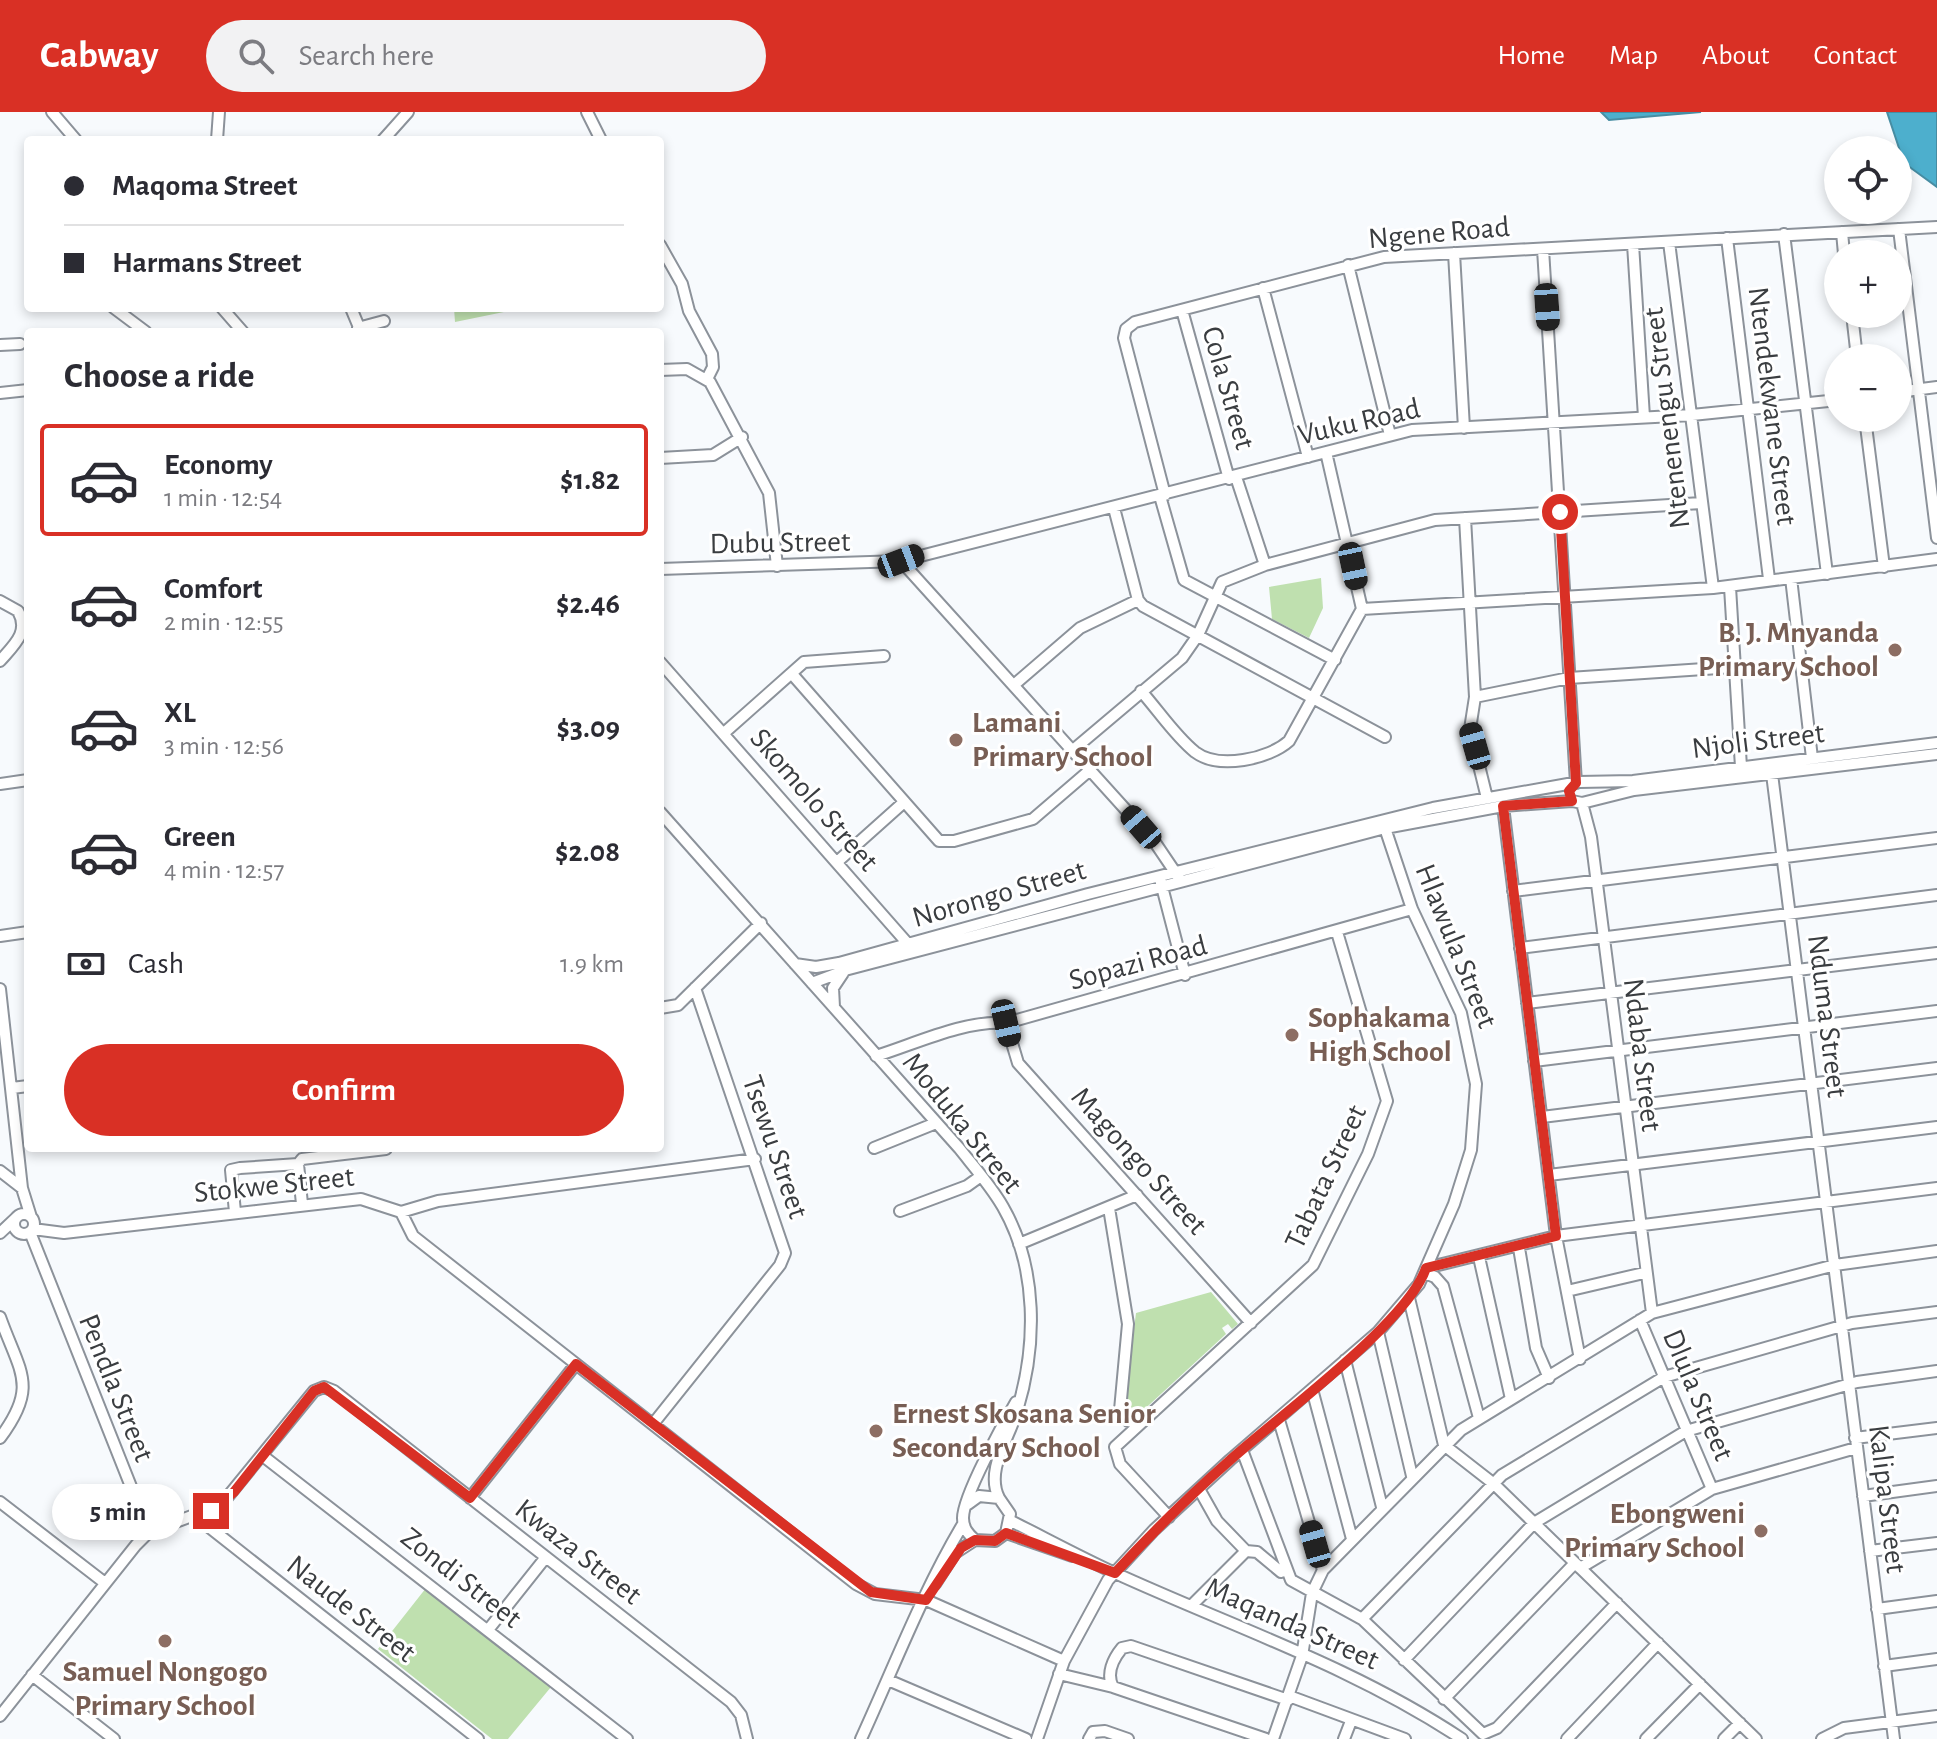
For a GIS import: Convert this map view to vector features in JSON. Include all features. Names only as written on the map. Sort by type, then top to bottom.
[{"type":"street","points":[[52,112],[73,136]]},
{"type":"street","points":[[217,136],[219,112]]},
{"type":"street","points":[[387,136],[408,112]]},
{"type":"street","points":[[587,112],[599,136]]},
{"type":"street","name":"Ngene Road","points":[[1335,660],[1181,576],[1124,335],[1130,324],[1384,257],[1937,227]]},
{"type":"street","points":[[1899,229],[1937,538]]},
{"type":"street","points":[[1842,232],[1843,240]]},
{"type":"street","points":[[1784,234],[1827,574]]},
{"type":"street","name":"Ntendekwane Street","points":[[1727,238],[1769,579]]},
{"type":"street","name":"Ntenenengu Street","points":[[1669,242],[1713,588]]},
{"type":"street","points":[[1633,244],[1644,417]]},
{"type":"street","points":[[1543,249],[1578,784]]},
{"type":"street","points":[[664,252],[682,284],[689,311],[712,354],[713,367],[707,379]]},
{"type":"street","points":[[1454,253],[1464,428]]},
{"type":"street","points":[[1348,265],[1390,435]]},
{"type":"street","points":[[1263,288],[1308,457]]},
{"type":"street","name":"Cola Street","points":[[1182,310],[1232,478],[1265,565]]},
{"type":"street","points":[[119,312],[141,328]]},
{"type":"street","points":[[226,312],[240,328]]},
{"type":"street","points":[[365,328],[384,321]]},
{"type":"street","points":[[0,345],[20,344]]},
{"type":"street","points":[[664,370],[687,369],[707,379],[742,437],[769,493],[777,566]]},
{"type":"street","points":[[1912,390],[1937,387]]},
{"type":"street","points":[[0,393],[24,390]]},
{"type":"street","name":"Vuku Road","points":[[901,561],[924,552],[1163,496],[1390,435],[1692,415],[1824,402]]},
{"type":"street","points":[[1867,432],[1884,567]]},
{"type":"street","points":[[664,458],[713,455],[742,437]]},
{"type":"street","points":[[1141,691],[1196,753],[1242,761],[1274,753],[1289,741],[1362,609],[1326,452]]},
{"type":"street","points":[[1073,750],[1179,661],[1198,635],[1222,582],[1265,565],[1435,520],[1701,503]]},
{"type":"street","points":[[1114,508],[1138,600],[1385,737]]},
{"type":"street","points":[[1465,518],[1475,697],[1470,729],[1487,798]]},
{"type":"street","points":[[1362,609],[1730,587],[1769,579],[1937,559]]},
{"type":"street","points":[[901,561],[1154,841],[1178,876]]},
{"type":"street","name":"Dubu Street","points":[[664,569],[901,561]]},
{"type":"street","points":[[1791,578],[1812,758]]},
{"type":"street","points":[[1730,587],[1741,767]]},
{"type":"street","points":[[0,591],[4,602],[23,613]]},
{"type":"street","points":[[1015,684],[1080,628],[1138,600]]},
{"type":"street","points":[[0,661],[24,631]]},
{"type":"street","points":[[724,733],[804,662],[884,656]]},
{"type":"street","name":"Skomolo Street","points":[[664,667],[909,945]]},
{"type":"street","points":[[1475,697],[1569,678],[1734,667]]},
{"type":"street","points":[[792,674],[933,837],[950,842],[1033,819],[1090,770]]},
{"type":"street","name":"Njoli Street","points":[[1359,830],[1487,798],[1578,784],[1937,743]]},
{"type":"street","name":"Njoli Street","points":[[1581,801],[1634,790],[1937,754]]},
{"type":"street","name":"Nduma Street","points":[[1772,774],[1835,1265]]},
{"type":"street","points":[[0,784],[24,781]]},
{"type":"street","points":[[1359,830],[1503,806],[1581,801],[1590,792],[1578,784]]},
{"type":"street","points":[[1578,784],[1569,791],[1581,801]]},
{"type":"street","name":"Ndaba Street","points":[[1581,801],[1596,880],[1641,1226],[1644,1273],[1652,1313]]},
{"type":"street","points":[[837,862],[903,803]]},
{"type":"street","points":[[1503,806],[1556,1236],[1580,1359]]},
{"type":"street","name":"Moduka Street","points":[[664,816],[936,1123],[1003,1207],[1019,1244],[1027,1274],[1031,1315],[1029,1357],[1021,1393],[992,1479],[999,1498]]},
{"type":"street","name":"Hlawula Street","points":[[1037,1739],[1064,1661],[1115,1573],[1199,1489],[1378,1332],[1409,1298],[1426,1270],[1454,1204],[1471,1150],[1476,1084],[1461,1013],[1412,909],[1385,828]]},
{"type":"street","name":"Norongo Street","points":[[812,983],[845,970],[1178,876],[1359,830]]},
{"type":"street","points":[[1513,891],[1937,838]]},
{"type":"street","points":[[1161,881],[1185,975]]},
{"type":"street","name":"Norongo Street","points":[[795,964],[822,966],[1161,881]]},
{"type":"street","points":[[1520,948],[1937,895]]},
{"type":"street","name":"Sopazi Road","points":[[876,1056],[941,1035],[990,1023],[1006,1023],[1185,975],[1412,909]]},
{"type":"street","points":[[664,1007],[678,1005],[761,923]]},
{"type":"street","name":"Tabata Street","points":[[1169,1517],[1120,1464],[1114,1451],[1119,1440],[1251,1323],[1321,1254],[1387,1101],[1337,932]]},
{"type":"street","points":[[0,936],[24,933]]},
{"type":"street","points":[[1527,1003],[1937,953]]},
{"type":"street","points":[[834,1007],[833,988],[845,970]]},
{"type":"street","name":"Tsewu Street","points":[[653,1424],[783,1260],[785,1246],[695,988]]},
{"type":"street","points":[[0,989],[27,1229]]},
{"type":"street","points":[[1534,1061],[1937,1011]]},
{"type":"street","name":"Magongo Street","points":[[1006,1023],[1018,1063],[1251,1323]]},
{"type":"street","points":[[1542,1117],[1937,1068]]},
{"type":"street","points":[[12,1088],[24,1086]]},
{"type":"street","points":[[874,1148],[936,1123]]},
{"type":"street","points":[[1549,1175],[1937,1127]]},
{"type":"street","points":[[302,1204],[298,1164],[302,1159],[361,1152]]},
{"type":"street","points":[[755,1159],[438,1201],[401,1212],[413,1236],[856,1584],[875,1594],[926,1600],[1064,1661]]},
{"type":"street","points":[[235,1212],[233,1169],[298,1164]]},
{"type":"street","points":[[0,1171],[23,1190]]},
{"type":"street","points":[[900,1211],[967,1186],[981,1176]]},
{"type":"street","points":[[1426,1270],[1556,1236],[1937,1188]]},
{"type":"street","points":[[23,1190],[14,1224],[27,1229]]},
{"type":"street","points":[[1019,1244],[1137,1195]]},
{"type":"street","name":"Stokwe Street","points":[[27,1229],[64,1233],[302,1204],[372,1200],[401,1212]]},
{"type":"street","points":[[1109,1208],[1126,1310],[1128,1351],[1120,1410],[1128,1421],[1141,1423]]},
{"type":"street","points":[[0,1236],[16,1218]]},
{"type":"street","points":[[0,1236],[27,1229]]},
{"type":"street","name":"Pendla Street","points":[[27,1229],[149,1532]]},
{"type":"street","points":[[1519,1248],[1536,1348],[1549,1378]]},
{"type":"street","points":[[1273,1739],[1303,1651],[1312,1593],[1323,1570],[1412,1476],[1444,1445],[1479,1418],[1652,1313],[1835,1265],[1937,1251]]},
{"type":"street","points":[[1479,1257],[1511,1399]]},
{"type":"street","name":"Kalipa Street","points":[[1835,1265],[1894,1739]]},
{"type":"street","points":[[1426,1270],[1443,1286],[1479,1418]]},
{"type":"street","points":[[1567,1291],[1644,1273]]},
{"type":"street","points":[[1409,1298],[1444,1445],[1494,1484],[1756,1739]]},
{"type":"street","points":[[1362,1619],[1511,1469],[1664,1377],[1843,1327],[1937,1312]]},
{"type":"street","points":[[0,1317],[24,1388],[21,1409],[0,1438]]},
{"type":"street","name":"Dlula Street","points":[[1640,1320],[1712,1489]]},
{"type":"street","points":[[1378,1332],[1412,1476]]},
{"type":"street","points":[[1345,1360],[1382,1507]]},
{"type":"street","points":[[470,1498],[576,1364]]},
{"type":"street","points":[[1404,1660],[1534,1523],[1686,1431],[1849,1384],[1937,1371]]},
{"type":"street","name":"Kwaza Street","points":[[263,1456],[314,1391],[324,1387],[731,1702],[744,1723],[747,1739]]},
{"type":"street","points":[[1312,1389],[1352,1539]]},
{"type":"street","name":"Moduka Street","points":[[968,1504],[1021,1393]]},
{"type":"street","points":[[1279,1420],[1323,1570]]},
{"type":"street","points":[[1444,1699],[1578,1565],[1712,1489],[1856,1443],[1937,1428]]},
{"type":"street","points":[[1242,1450],[1285,1571],[1291,1580],[1362,1619],[1479,1732],[1490,1733],[1617,1603]]},
{"type":"street","points":[[0,1716],[149,1532],[221,1505],[263,1456]]},
{"type":"street","name":"Zondi Street","points":[[263,1456],[627,1739]]},
{"type":"street","points":[[1863,1496],[1937,1486]]},
{"type":"street","points":[[1199,1489],[1217,1521],[1246,1551],[1257,1552],[1281,1572],[1285,1571]]},
{"type":"street","points":[[861,1739],[926,1600],[955,1553],[975,1540],[995,1541],[1006,1533],[1011,1521],[1008,1507],[999,1498],[979,1496],[968,1504],[963,1524],[938,1565],[926,1600]]},
{"type":"street","points":[[0,1502],[105,1583]]},
{"type":"street","name":"Naude Street","points":[[195,1516],[470,1737]]},
{"type":"street","name":"Maqanda Street","points":[[1011,1521],[1115,1573],[1303,1651],[1381,1691],[1462,1739]]},
{"type":"street","points":[[963,1524],[975,1540]]},
{"type":"street","name":"Maqanda Street","points":[[1006,1533],[1096,1563]]},
{"type":"street","points":[[1870,1551],[1937,1543]]},
{"type":"street","points":[[1192,1605],[1246,1551]]},
{"type":"street","points":[[488,1630],[546,1557]]},
{"type":"street","points":[[1877,1609],[1937,1601]]},
{"type":"street","points":[[1567,1739],[1658,1643]]},
{"type":"street","points":[[1113,1687],[1109,1678],[1118,1651],[1131,1646],[1405,1739]]},
{"type":"street","points":[[1884,1666],[1937,1659]]},
{"type":"street","points":[[1059,1674],[1113,1687],[1266,1739]]},
{"type":"street","points":[[32,1675],[114,1739]]},
{"type":"street","points":[[888,1680],[1026,1739]]},
{"type":"street","points":[[1646,1739],[1700,1684]]},
{"type":"street","points":[[1822,1739],[1844,1728],[1937,1716]]},
{"type":"street","points":[[1344,1739],[1351,1721]]},
{"type":"street","points":[[1724,1739],[1740,1723]]},
{"type":"street","points":[[1089,1739],[1093,1732],[1100,1730],[1128,1739]]},
{"type":"green space","points":[[454,312],[504,312],[455,322]]},
{"type":"green space","points":[[1321,578],[1323,608],[1309,638],[1272,619],[1269,587]]},
{"type":"green space","points":[[1211,1292],[1238,1324],[1232,1329],[1228,1324],[1222,1328],[1226,1334],[1136,1417],[1124,1407],[1136,1313]]},
{"type":"green space","points":[[426,1588],[551,1687],[508,1739],[492,1739],[378,1649]]},
{"type":"water","points":[[1601,112],[1701,112],[1609,120]]},
{"type":"water","points":[[1887,112],[1937,112],[1937,187],[1912,169],[1912,136],[1895,136]]},
{"type":"place","name":"B. J. Mnyanda Primary School","points":[[1895,650]]},
{"type":"place","name":"Lamani Primary School","points":[[956,740]]},
{"type":"place","name":"Sophakama High School","points":[[1292,1035]]},
{"type":"place","name":"Ernest Skosana Senior Secondary School","points":[[876,1431]]},
{"type":"place","name":"Ebongweni Primary School","points":[[1761,1531]]},
{"type":"place","name":"Samuel Nongogo Primary School","points":[[165,1641]]},
{"type":"route","points":[[211,1511],[234,1492],[314,1391],[321,1387],[334,1391],[470,1498],[576,1364],[856,1584],[875,1594],[926,1600],[955,1553],[975,1540],[988,1543],[1006,1533],[1096,1563],[1115,1573],[1154,1530],[1230,1460],[1378,1332],[1409,1298],[1426,1268],[1519,1248],[1556,1236],[1503,806],[1572,801],[1569,791],[1576,783],[1560,512]]}]
